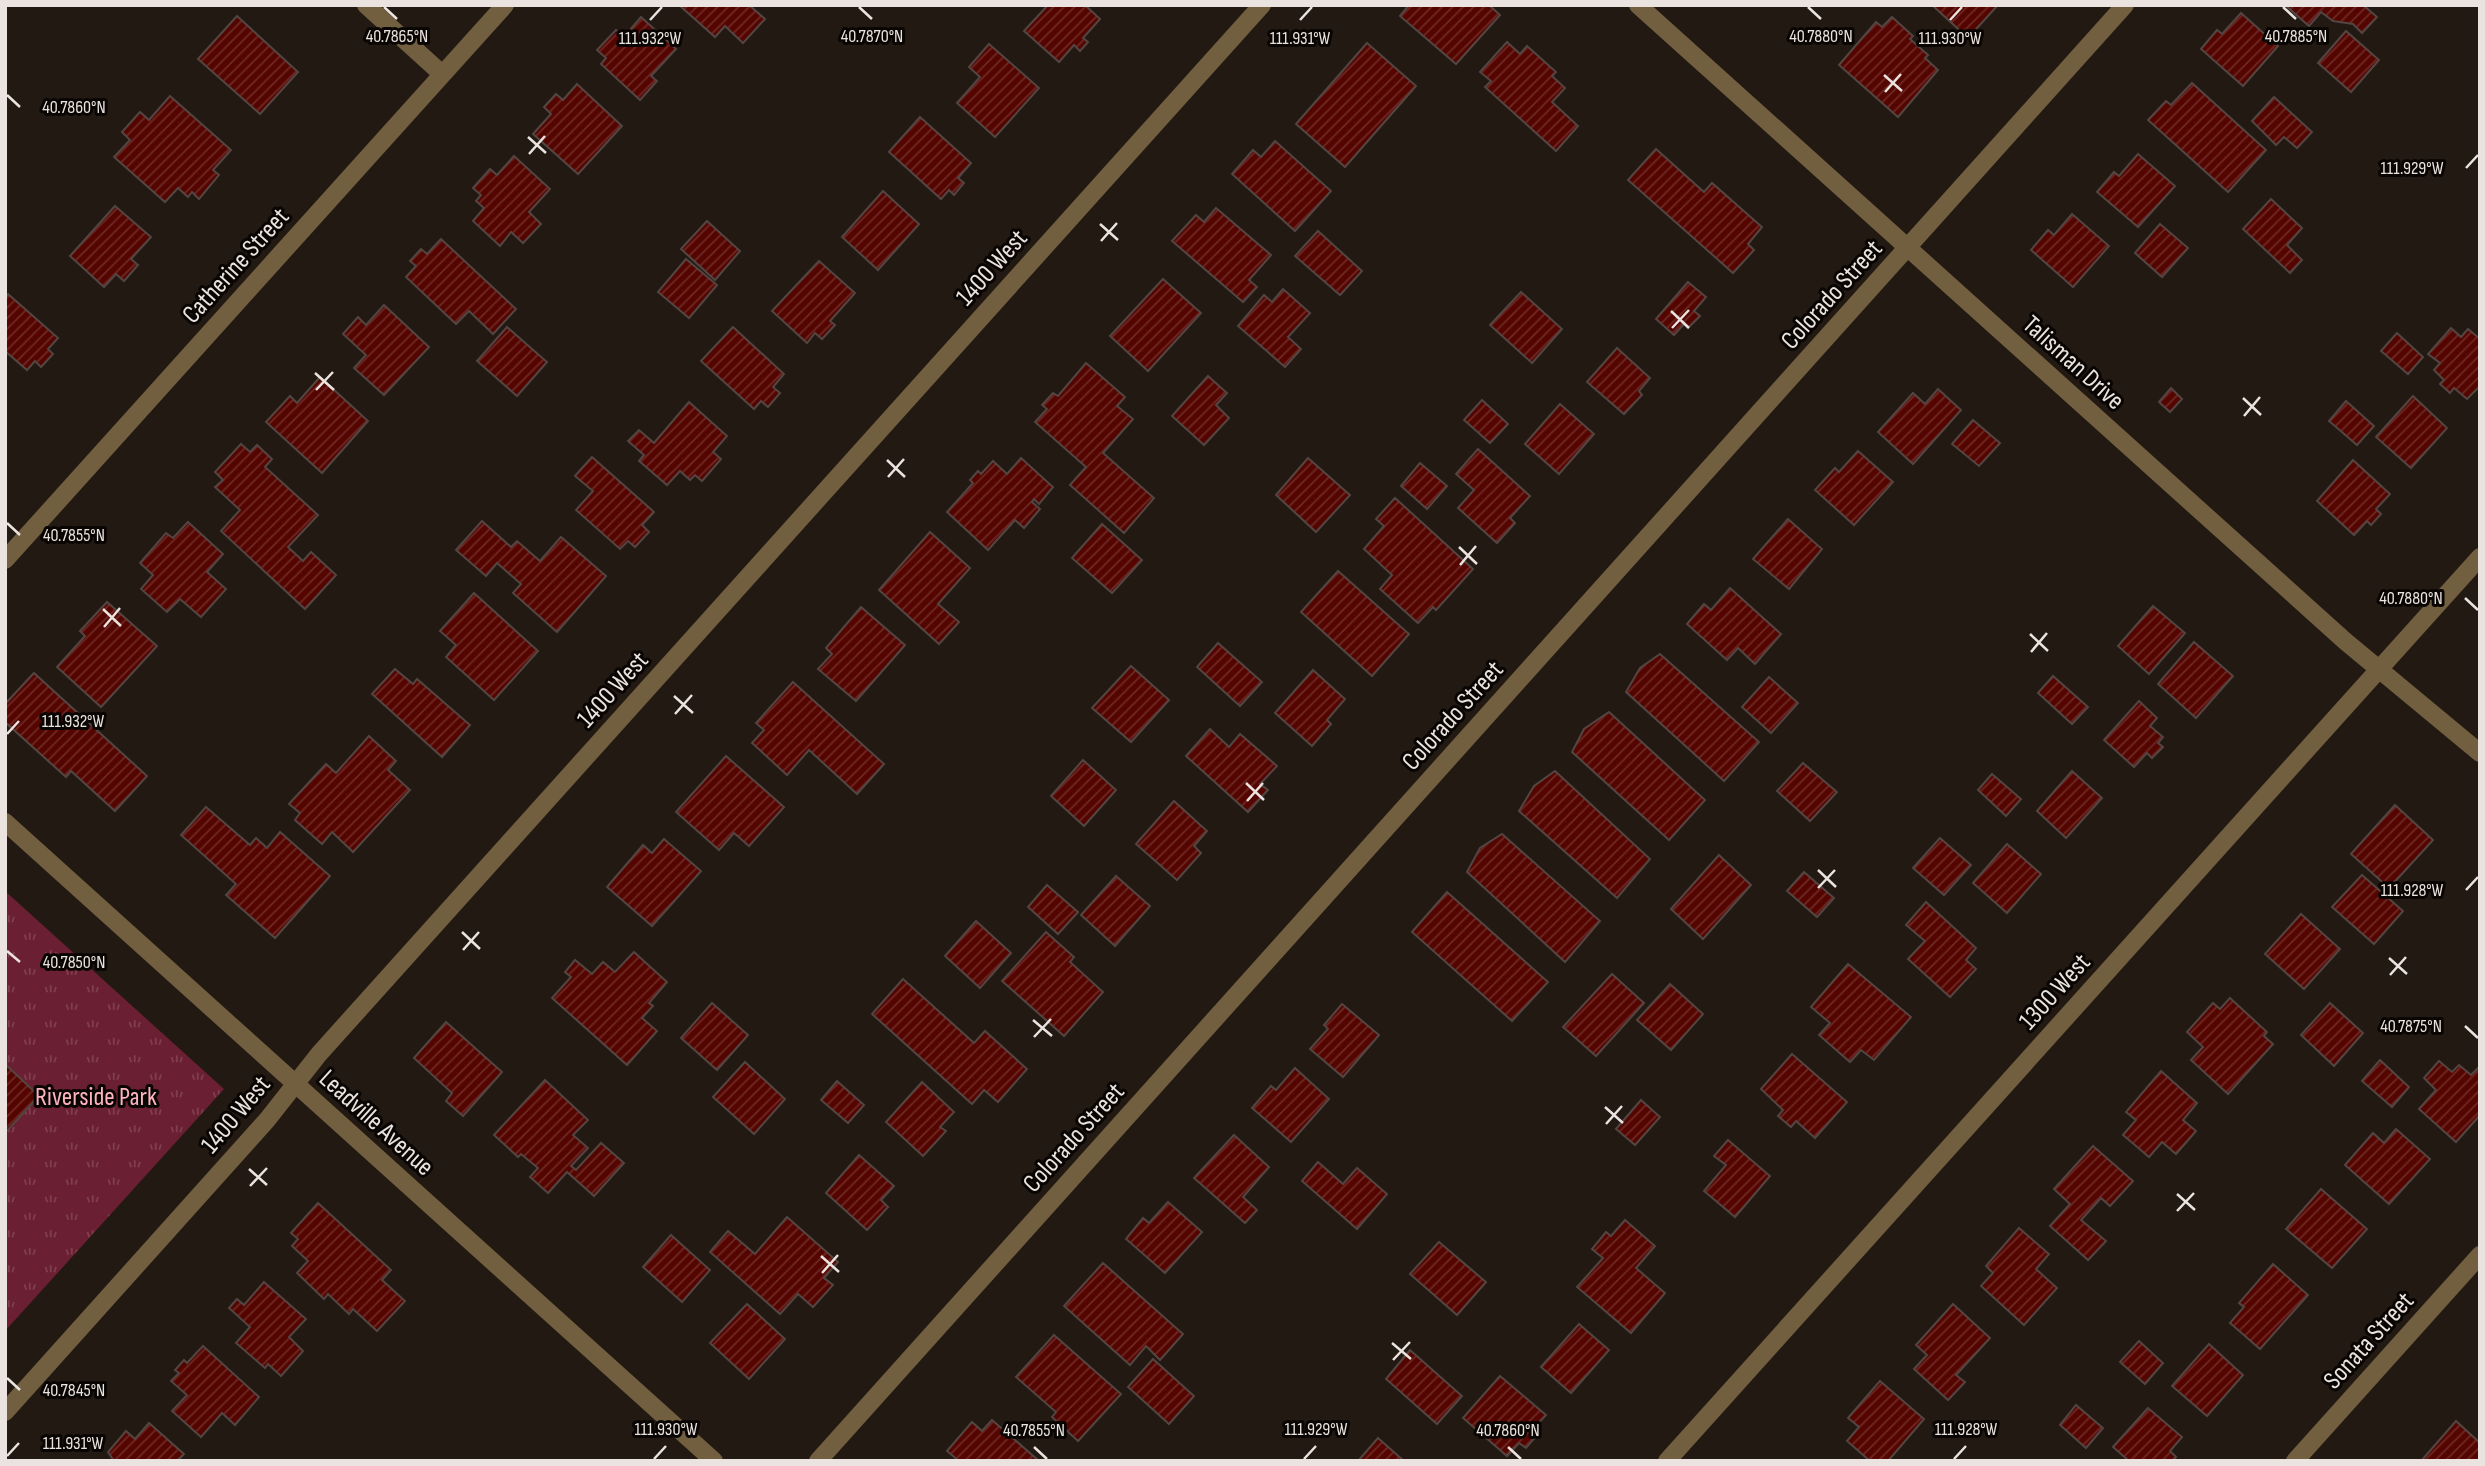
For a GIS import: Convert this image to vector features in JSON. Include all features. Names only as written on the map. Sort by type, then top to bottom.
[{"type":"street","points":[[366,5],[442,74]]},
{"type":"street","name":"Catherine Street","points":[[5,560],[505,5]]},
{"type":"street","name":"1400 West","points":[[5,1412],[267,1120],[294,1083],[1262,5]]},
{"type":"street","name":"Talisman Drive","points":[[1638,5],[2379,669],[2480,753]]},
{"type":"street","name":"Colorado Street","points":[[818,1461],[2125,5]]},
{"type":"street","name":"1300 West","points":[[1667,1461],[2480,557]]},
{"type":"street","name":"Leadville Avenue","points":[[5,822],[714,1461]]},
{"type":"street","name":"Sonata Street","points":[[2295,1461],[2480,1255]]},
{"type":"green space","name":"Riverside Park","points":[[5,891],[224,1089],[5,1331]]},
{"type":"building","points":[[679,5],[749,5],[765,19],[743,43],[725,26],[715,37]]},
{"type":"building","points":[[1048,5],[1085,5],[1100,19],[1083,38],[1088,42],[1080,51],[1074,45],[1059,62],[1024,31]]},
{"type":"building","points":[[1409,5],[1489,5],[1500,15],[1456,64],[1400,16]]},
{"type":"building","points":[[1932,5],[1998,5],[1968,38]]},
{"type":"building","points":[[2285,5],[2363,5],[2377,17],[2362,33],[2353,24],[2333,21],[2321,12],[2309,26]]},
{"type":"building","points":[[2241,13],[2278,46],[2243,86],[2201,49],[2217,30],[2222,34]]},
{"type":"building","points":[[237,16],[298,72],[260,114],[198,59]]},
{"type":"building","points":[[641,17],[676,49],[651,76],[657,81],[640,100],[601,64],[606,58],[597,50],[616,30],[624,37]]},
{"type":"building","points":[[1892,17],[1913,36],[1910,39],[1928,55],[1925,58],[1938,70],[1898,117],[1839,65],[1876,22],[1882,27]]},
{"type":"building","points":[[2346,31],[2379,60],[2351,92],[2318,63]]},
{"type":"building","points":[[1507,42],[1520,54],[1527,46],[1556,72],[1552,76],[1565,88],[1552,102],[1578,126],[1556,151],[1485,87],[1491,81],[1480,72]]},
{"type":"building","points":[[1367,43],[1416,86],[1345,167],[1296,124]]},
{"type":"building","points":[[989,44],[1039,88],[995,137],[957,103],[980,77],[969,67]]},
{"type":"building","points":[[2192,83],[2266,150],[2228,192],[2148,120],[2166,101],[2171,105]]},
{"type":"building","points":[[577,84],[622,126],[578,174],[533,134],[551,114],[544,107],[556,94],[563,100]]},
{"type":"building","points":[[170,96],[231,150],[213,170],[219,175],[199,199],[192,192],[188,197],[178,188],[165,202],[114,157],[130,140],[122,132],[140,112],[149,120]]},
{"type":"building","points":[[2274,97],[2312,132],[2297,148],[2284,137],[2276,145],[2252,121]]},
{"type":"building","points":[[920,117],[971,163],[958,178],[964,183],[954,195],[949,190],[941,199],[889,152]]},
{"type":"building","points":[[1275,141],[1331,191],[1295,231],[1232,174],[1253,150],[1261,157]]},
{"type":"building","points":[[1656,149],[1704,192],[1712,183],[1762,227],[1748,244],[1754,250],[1733,273],[1628,180]]},
{"type":"building","points":[[2138,154],[2175,186],[2138,227],[2097,192],[2114,172],[2119,176]]},
{"type":"building","points":[[514,156],[550,189],[529,212],[541,224],[523,243],[511,232],[500,246],[473,221],[484,208],[476,201],[481,195],[473,188],[490,169],[497,175]]},
{"type":"building","points":[[883,191],[919,224],[878,270],[842,237]]},
{"type":"building","points":[[2271,199],[2302,228],[2287,245],[2302,260],[2290,273],[2243,229]]},
{"type":"building","points":[[115,206],[151,237],[131,259],[138,265],[124,281],[116,274],[104,287],[70,256]]},
{"type":"building","points":[[1216,208],[1271,255],[1249,280],[1257,287],[1243,302],[1172,241],[1196,215],[1204,222]]},
{"type":"building","points":[[2072,214],[2109,246],[2073,287],[2031,250],[2048,230],[2054,235]]},
{"type":"building","points":[[707,221],[740,251],[715,280],[681,249]]},
{"type":"building","points":[[2160,224],[2188,248],[2162,277],[2135,253]]},
{"type":"building","points":[[1318,231],[1362,271],[1340,295],[1295,256]]},
{"type":"building","points":[[441,239],[516,309],[493,334],[469,311],[456,324],[406,277],[416,266],[410,261],[421,249],[427,254]]},
{"type":"building","points":[[686,259],[717,285],[689,318],[658,292]]},
{"type":"building","points":[[819,261],[855,293],[830,321],[835,325],[822,339],[815,333],[807,343],[772,311]]},
{"type":"building","points":[[1163,279],[1201,313],[1148,371],[1110,336]]},
{"type":"building","points":[[1688,282],[1706,297],[1694,311],[1700,316],[1688,328],[1684,324],[1674,335],[1656,319]]},
{"type":"building","points":[[1283,289],[1310,313],[1288,337],[1301,349],[1285,367],[1238,326],[1264,295],[1272,302]]},
{"type":"building","points":[[1521,292],[1562,329],[1532,363],[1490,325]]},
{"type":"building","points":[[8,294],[58,338],[48,349],[53,354],[41,367],[35,361],[27,370],[5,351],[5,297]]},
{"type":"building","points":[[384,305],[429,347],[384,395],[354,368],[366,355],[343,334],[358,317],[366,325]]},
{"type":"building","points":[[507,327],[547,362],[517,396],[477,361]]},
{"type":"building","points":[[733,327],[784,374],[773,387],[780,393],[768,407],[761,401],[754,409],[701,361]]},
{"type":"building","points":[[2451,328],[2461,337],[2468,329],[2480,339],[2480,386],[2467,399],[2454,388],[2450,393],[2440,384],[2444,380],[2434,370],[2440,363],[2428,354]]},
{"type":"building","points":[[2397,333],[2423,357],[2408,374],[2381,351]]},
{"type":"building","points":[[1617,348],[1650,378],[1639,391],[1642,395],[1624,414],[1587,382]]},
{"type":"building","points":[[1086,363],[1125,397],[1117,406],[1133,419],[1103,453],[1154,498],[1124,533],[1070,485],[1086,467],[1035,422],[1047,409],[1042,405],[1053,393],[1058,396]]},
{"type":"building","points":[[1208,376],[1227,393],[1216,405],[1229,418],[1204,445],[1172,416]]},
{"type":"building","points":[[320,377],[368,421],[322,473],[266,422],[290,396],[297,403]]},
{"type":"building","points":[[2171,388],[2182,399],[2170,412],[2159,402]]},
{"type":"building","points":[[1938,389],[1961,410],[1913,464],[1878,432],[1913,393],[1925,404]]},
{"type":"building","points":[[2413,396],[2447,428],[2411,468],[2376,437]]},
{"type":"building","points":[[1482,400],[1508,424],[1490,443],[1464,420]]},
{"type":"building","points":[[2346,401],[2374,426],[2357,445],[2329,421]]},
{"type":"building","points":[[689,402],[727,436],[713,452],[721,459],[702,481],[695,475],[690,480],[680,471],[667,485],[639,461],[644,455],[628,441],[639,430],[654,443]]},
{"type":"building","points":[[1560,404],[1594,434],[1559,474],[1525,444]]},
{"type":"building","points":[[1973,420],[2000,443],[1979,466],[1952,444]]},
{"type":"building","points":[[241,444],[250,452],[257,445],[272,459],[265,467],[318,515],[288,547],[303,561],[311,552],[336,575],[305,609],[221,531],[240,510],[215,487],[223,480],[215,472]]},
{"type":"building","points":[[1478,449],[1530,496],[1510,518],[1515,523],[1497,543],[1458,508],[1474,490],[1456,474]]},
{"type":"building","points":[[1858,451],[1893,482],[1854,525],[1815,490],[1835,468],[1839,472]]},
{"type":"building","points":[[592,457],[654,512],[642,525],[649,532],[635,547],[628,541],[620,549],[576,510],[593,491],[575,476]]},
{"type":"building","points":[[1021,458],[1053,487],[1039,504],[1034,499],[1032,502],[1040,509],[1024,528],[1015,520],[988,550],[947,512],[973,483],[970,480],[978,471],[981,474],[993,461],[1007,474]]},
{"type":"building","points":[[1308,458],[1350,495],[1316,532],[1276,495]]},
{"type":"building","points":[[2353,460],[2390,494],[2376,509],[2381,514],[2371,525],[2367,521],[2354,535],[2317,501]]},
{"type":"building","points":[[1420,463],[1447,486],[1427,509],[1401,486]]},
{"type":"building","points":[[1395,498],[1473,569],[1436,610],[1433,607],[1418,623],[1380,589],[1392,575],[1364,549],[1384,526],[1376,519]]},
{"type":"building","points":[[1788,519],[1822,549],[1789,589],[1753,559]]},
{"type":"building","points":[[482,521],[511,547],[517,541],[540,561],[561,537],[606,576],[557,632],[513,593],[521,584],[497,563],[486,576],[456,550]]},
{"type":"building","points":[[188,522],[223,554],[207,572],[226,589],[201,617],[180,599],[167,612],[141,589],[153,575],[140,563],[166,533],[173,538]]},
{"type":"building","points":[[1102,524],[1142,560],[1112,593],[1072,558]]},
{"type":"building","points":[[930,532],[970,568],[938,604],[959,622],[939,644],[879,590]]},
{"type":"building","points":[[1338,571],[1409,634],[1372,676],[1301,612]]},
{"type":"building","points":[[1730,588],[1781,634],[1755,664],[1738,648],[1727,660],[1687,624],[1704,604],[1711,610]]},
{"type":"building","points":[[474,593],[538,651],[494,700],[446,657],[456,645],[440,631]]},
{"type":"building","points":[[107,602],[157,646],[101,707],[57,667],[85,636],[80,631]]},
{"type":"building","points":[[2153,606],[2185,633],[2149,674],[2118,646]]},
{"type":"building","points":[[861,607],[905,645],[856,701],[818,669],[832,654],[826,648]]},
{"type":"building","points":[[2194,642],[2233,676],[2196,718],[2158,684]]},
{"type":"building","points":[[1218,643],[1262,682],[1240,706],[1197,667]]},
{"type":"building","points":[[1660,654],[1759,742],[1724,781],[1626,692],[1640,668]]},
{"type":"building","points":[[1131,666],[1169,700],[1131,742],[1092,708]]},
{"type":"building","points":[[395,669],[413,684],[417,679],[470,725],[442,757],[372,694]]},
{"type":"building","points":[[1313,670],[1345,699],[1327,720],[1331,724],[1312,746],[1275,713]]},
{"type":"building","points":[[34,673],[147,776],[115,811],[71,771],[66,777],[5,722],[5,704]]},
{"type":"building","points":[[2053,676],[2088,707],[2072,724],[2038,693]]},
{"type":"building","points":[[1769,677],[1798,703],[1771,733],[1742,707]]},
{"type":"building","points":[[793,682],[884,764],[857,794],[809,750],[787,775],[752,743],[764,730],[756,723]]},
{"type":"building","points":[[2139,701],[2157,718],[2150,726],[2163,737],[2158,743],[2163,747],[2152,758],[2147,753],[2134,767],[2104,740]]},
{"type":"building","points":[[1609,712],[1705,800],[1669,840],[1572,752],[1584,729]]},
{"type":"building","points":[[1210,729],[1229,747],[1240,734],[1277,766],[1260,784],[1268,790],[1248,812],[1186,756]]},
{"type":"building","points":[[369,736],[396,761],[388,770],[410,790],[353,852],[332,832],[322,844],[295,820],[300,813],[289,804],[326,764],[336,773]]},
{"type":"building","points":[[726,756],[784,807],[749,846],[734,833],[719,850],[676,812]]},
{"type":"building","points":[[1083,760],[1116,790],[1084,826],[1051,796]]},
{"type":"building","points":[[1803,763],[1837,792],[1810,821],[1777,791]]},
{"type":"building","points":[[1555,771],[1650,859],[1617,898],[1519,811],[1534,786]]},
{"type":"building","points":[[2072,771],[2102,798],[2066,838],[2037,811]]},
{"type":"building","points":[[1992,774],[2021,799],[2006,816],[1978,790]]},
{"type":"building","points":[[1174,801],[1207,831],[1194,846],[1201,853],[1177,880],[1136,844]]},
{"type":"building","points":[[2395,805],[2433,840],[2389,888],[2351,854]]},
{"type":"building","points":[[206,807],[250,845],[256,838],[267,848],[280,832],[330,876],[275,938],[226,895],[236,884],[181,835]]},
{"type":"building","points":[[1502,834],[1600,921],[1565,962],[1467,872],[1480,848]]},
{"type":"building","points":[[1940,838],[1971,865],[1944,895],[1913,868]]},
{"type":"building","points":[[664,839],[701,871],[652,926],[607,887],[643,845],[652,853]]},
{"type":"building","points":[[2007,844],[2041,874],[2007,913],[1973,883]]},
{"type":"building","points":[[1719,855],[1751,885],[1703,939],[1671,909]]},
{"type":"building","points":[[1804,872],[1834,898],[1817,917],[1787,891]]},
{"type":"building","points":[[2362,875],[2403,911],[2374,944],[2332,907]]},
{"type":"building","points":[[1116,876],[1150,906],[1115,946],[1081,915]]},
{"type":"building","points":[[1047,885],[1078,912],[1058,934],[1028,907]]},
{"type":"building","points":[[1447,892],[1548,982],[1512,1021],[1412,932]]},
{"type":"building","points":[[1926,902],[1976,948],[1966,960],[1976,969],[1950,997],[1908,959],[1925,941],[1906,925]]},
{"type":"building","points":[[2301,914],[2340,949],[2304,989],[2265,954]]},
{"type":"building","points":[[976,921],[1011,953],[980,988],[945,956]]},
{"type":"building","points":[[1046,932],[1074,957],[1070,962],[1103,992],[1064,1036],[1002,981]]},
{"type":"building","points":[[634,952],[667,982],[649,1003],[653,1006],[642,1018],[657,1031],[627,1065],[552,998],[571,977],[565,972],[575,960],[592,974],[603,962],[615,972]]},
{"type":"building","points":[[1848,964],[1911,1017],[1874,1060],[1861,1050],[1850,1062],[1819,1035],[1830,1023],[1811,1007]]},
{"type":"building","points":[[1612,974],[1644,1003],[1596,1056],[1563,1027]]},
{"type":"building","points":[[903,979],[974,1043],[985,1031],[1027,1069],[998,1102],[984,1090],[972,1104],[872,1014]]},
{"type":"building","points":[[1670,984],[1703,1014],[1671,1050],[1637,1020]]},
{"type":"building","points":[[2230,998],[2267,1032],[2264,1036],[2273,1044],[2228,1094],[2191,1060],[2203,1047],[2187,1032],[2213,1003],[2220,1009]]},
{"type":"building","points":[[712,1003],[748,1035],[717,1070],[681,1038]]},
{"type":"building","points":[[2330,1003],[2363,1033],[2334,1066],[2301,1035]]},
{"type":"building","points":[[1342,1004],[1379,1035],[1343,1077],[1310,1049],[1328,1029],[1324,1025]]},
{"type":"building","points":[[446,1022],[502,1072],[463,1116],[446,1101],[452,1093],[414,1058]]},
{"type":"building","points":[[1792,1054],[1847,1102],[1815,1138],[1796,1121],[1791,1127],[1778,1116],[1783,1110],[1761,1089]]},
{"type":"building","points":[[2380,1060],[2409,1087],[2392,1107],[2362,1081]]},
{"type":"building","points":[[2439,1061],[2452,1072],[2459,1065],[2471,1075],[2480,1066],[2480,1115],[2456,1142],[2419,1109],[2436,1090],[2424,1078]]},
{"type":"building","points":[[745,1062],[785,1099],[754,1134],[713,1097]]},
{"type":"building","points":[[5,1064],[39,1096],[5,1133]]},
{"type":"building","points":[[1295,1068],[1329,1099],[1291,1142],[1252,1108],[1271,1086],[1276,1090]]},
{"type":"building","points":[[2161,1071],[2197,1103],[2183,1120],[2196,1131],[2176,1154],[2162,1142],[2149,1157],[2123,1135],[2136,1120],[2126,1112]]},
{"type":"building","points":[[545,1080],[588,1120],[573,1135],[588,1148],[571,1166],[576,1170],[601,1143],[624,1163],[594,1196],[567,1172],[548,1193],[530,1177],[538,1168],[521,1154],[518,1157],[494,1135]]},
{"type":"building","points":[[837,1081],[864,1105],[848,1123],[821,1100]]},
{"type":"building","points":[[922,1082],[954,1112],[940,1127],[946,1131],[923,1156],[886,1122]]},
{"type":"building","points":[[1641,1100],[1660,1117],[1635,1145],[1616,1129]]},
{"type":"building","points":[[2396,1129],[2430,1159],[2389,1204],[2345,1165],[2373,1133],[2384,1143]]},
{"type":"building","points":[[1234,1135],[1269,1167],[1243,1197],[1257,1210],[1245,1223],[1194,1178]]},
{"type":"building","points":[[1728,1140],[1770,1176],[1735,1217],[1704,1191],[1726,1165],[1714,1156]]},
{"type":"building","points":[[2093,1146],[2133,1181],[2110,1206],[2101,1198],[2081,1220],[2106,1241],[2088,1260],[2050,1226],[2070,1204],[2054,1189]]},
{"type":"building","points":[[859,1155],[894,1186],[881,1200],[888,1207],[867,1230],[826,1193]]},
{"type":"building","points":[[1318,1162],[1343,1184],[1357,1168],[1387,1194],[1357,1229],[1302,1181]]},
{"type":"building","points":[[2321,1189],[2367,1229],[2332,1268],[2286,1229]]},
{"type":"building","points":[[1168,1202],[1202,1232],[1165,1273],[1126,1239],[1143,1218],[1149,1223]]},
{"type":"building","points":[[318,1203],[391,1270],[382,1280],[405,1301],[377,1331],[353,1309],[349,1314],[328,1294],[324,1299],[297,1273],[308,1261],[292,1246],[298,1239],[291,1233]]},
{"type":"building","points":[[787,1217],[838,1262],[824,1278],[833,1285],[813,1307],[798,1294],[780,1314],[710,1252],[728,1231],[755,1254]]},
{"type":"building","points":[[1625,1220],[1655,1246],[1636,1268],[1665,1293],[1631,1333],[1577,1287],[1603,1258],[1592,1249],[1606,1232],[1611,1236]]},
{"type":"building","points":[[2019,1228],[2049,1254],[2036,1269],[2057,1288],[2024,1325],[1981,1286],[1993,1273],[1986,1266]]},
{"type":"building","points":[[671,1235],[710,1270],[682,1302],[643,1267]]},
{"type":"building","points":[[1439,1242],[1486,1282],[1457,1315],[1410,1274]]},
{"type":"building","points":[[1103,1263],[1183,1334],[1160,1360],[1146,1346],[1130,1365],[1064,1306]]},
{"type":"building","points":[[2273,1264],[2308,1295],[2260,1349],[2230,1323],[2244,1307],[2239,1303]]},
{"type":"building","points":[[264,1282],[306,1319],[289,1337],[303,1351],[281,1376],[268,1364],[265,1368],[236,1343],[250,1327],[229,1308],[237,1299],[244,1305]]},
{"type":"building","points":[[747,1304],[785,1339],[749,1379],[710,1343]]},
{"type":"building","points":[[1953,1304],[1990,1338],[1956,1375],[1965,1382],[1948,1400],[1914,1369],[1927,1355],[1916,1345]]},
{"type":"building","points":[[1579,1324],[1609,1350],[1571,1393],[1541,1367]]},
{"type":"building","points":[[1054,1335],[1121,1394],[1078,1441],[1052,1417],[1056,1412],[1016,1377]]},
{"type":"building","points":[[2139,1341],[2163,1363],[2145,1384],[2120,1362]]},
{"type":"building","points":[[2209,1344],[2243,1375],[2207,1416],[2172,1386]]},
{"type":"building","points":[[203,1346],[259,1397],[235,1425],[222,1413],[201,1437],[172,1411],[187,1395],[171,1381],[179,1373],[175,1370],[184,1360],[187,1363]]},
{"type":"building","points":[[1410,1350],[1462,1396],[1437,1424],[1386,1379]]},
{"type":"building","points":[[1153,1359],[1194,1396],[1169,1424],[1128,1387]]},
{"type":"building","points":[[1500,1376],[1546,1415],[1533,1429],[1539,1433],[1526,1448],[1519,1443],[1507,1456],[1463,1418]]},
{"type":"building","points":[[1880,1381],[1924,1419],[1888,1461],[1870,1461],[1847,1441],[1859,1427],[1848,1418]]},
{"type":"building","points":[[2076,1405],[2103,1428],[2086,1448],[2060,1425]]},
{"type":"building","points":[[2148,1408],[2182,1437],[2170,1451],[2176,1457],[2172,1461],[2129,1461],[2113,1447]]},
{"type":"building","points":[[992,1420],[1039,1461],[959,1461],[947,1451],[972,1422],[982,1431]]},
{"type":"building","points":[[2456,1421],[2480,1443],[2480,1461],[2421,1461]]},
{"type":"building","points":[[149,1423],[184,1454],[177,1461],[114,1461],[108,1452],[126,1431],[135,1439]]},
{"type":"building","points":[[1378,1438],[1404,1461],[1358,1461]]}]
